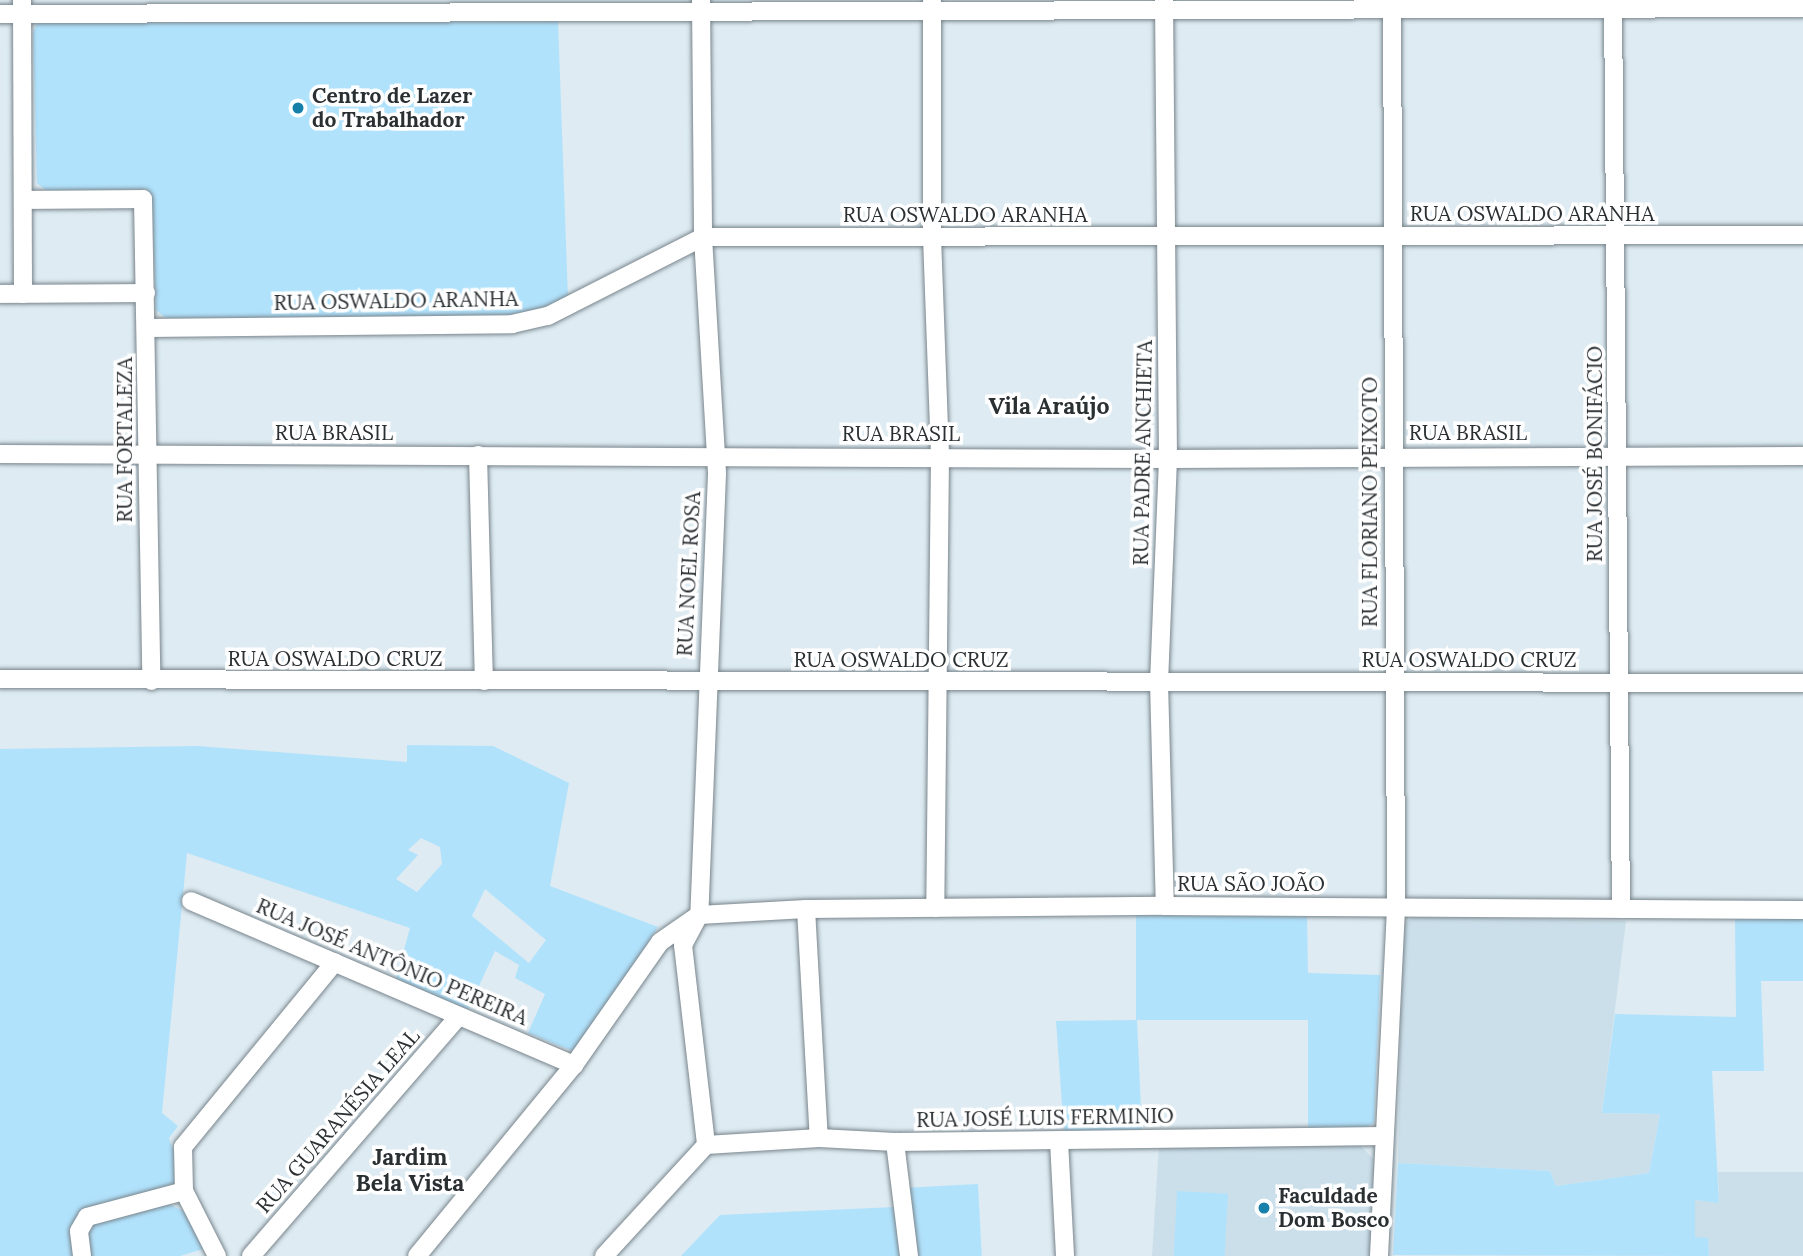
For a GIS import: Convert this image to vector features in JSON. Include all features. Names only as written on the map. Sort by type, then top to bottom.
[{"type":"street","points":[[0,14],[22,7],[254,6],[1164,4],[1803,8]]},
{"type":"street","name":"RUA PADRE ANCHIETA","points":[[1164,4],[1168,459],[1159,682],[1165,906]]},
{"type":"street","name":"RUA NOEL ROSA","points":[[701,5],[703,237],[713,458],[717,474],[706,682],[699,915],[683,945],[706,1145]]},
{"type":"street","points":[[932,6],[932,237],[940,456],[935,682],[935,908]]},
{"type":"street","name":"RUA FLORIANO PEIXOTO","points":[[1379,1256],[1396,907],[1391,456],[1392,6]]},
{"type":"street","name":"RUA JOSÉ BONIFÁCIO","points":[[1613,6],[1621,909]]},
{"type":"street","points":[[22,7],[23,294]]},
{"type":"street","name":"RUA FORTALEZA","points":[[24,200],[142,199],[147,328],[151,681]]},
{"type":"street","name":"RUA OSWALDO ARANHA","points":[[147,328],[512,324],[548,316],[703,237],[1167,239],[1803,235]]},
{"type":"street","points":[[0,294],[146,293]]},
{"type":"street","name":"RUA BRASIL","points":[[0,454],[1168,459],[1803,456]]},
{"type":"street","points":[[478,455],[484,681]]},
{"type":"street","name":"RUA OSWALDO CRUZ","points":[[0,679],[1803,684]]},
{"type":"street","name":"RUA JOSÉ ANTÔNIO PEREIRA","points":[[191,901],[574,1065]]},
{"type":"street","name":"RUA SÃO JOÃO","points":[[699,915],[806,909],[1165,906],[1803,910]]},
{"type":"street","points":[[806,909],[819,1138]]},
{"type":"street","points":[[417,1256],[574,1065],[660,942],[699,915]]},
{"type":"street","points":[[216,1256],[184,1191],[183,1147],[335,962]]},
{"type":"street","name":"RUA GUARANÉSIA LEAL","points":[[251,1256],[458,1017]]},
{"type":"street","name":"RUA JOSÉ LUIS FERMINIO","points":[[706,1145],[819,1138],[895,1142],[1384,1136]]},
{"type":"street","points":[[1059,1140],[1065,1256]]},
{"type":"street","points":[[895,1142],[909,1256]]},
{"type":"street","points":[[604,1256],[706,1145]]},
{"type":"street","points":[[82,1256],[79,1231],[88,1217],[184,1191]]},
{"type":"shaded area","name":"Centro de Lazer do Trabalhador","points":[[558,21],[568,298],[548,307],[510,317],[166,318],[156,310],[152,197],[145,189],[47,191],[37,183],[33,33],[37,23]]},
{"type":"shaded area","points":[[407,745],[493,746],[569,783],[550,886],[658,927],[578,1048],[570,1050],[528,1033],[545,994],[515,978],[519,965],[495,951],[468,1010],[396,979],[410,928],[187,853],[162,1113],[178,1126],[169,1138],[176,1159],[175,1183],[160,1191],[89,1210],[76,1256],[0,1256],[0,749],[197,746],[407,762]],"holes":[[[421,838],[440,847],[442,864],[417,892],[396,879],[418,855],[408,850]],[[485,889],[546,940],[529,963],[472,916]]]},
{"type":"shaded area","points":[[1136,915],[1307,917],[1308,973],[1380,975],[1374,1123],[1362,1129],[1308,1130],[1308,1020],[1137,1020],[1142,1132],[1064,1133],[1056,1021],[1136,1020]]},
{"type":"shaded area","points":[[1413,917],[1626,921],[1602,1113],[1660,1114],[1649,1173],[1556,1186],[1550,1171],[1398,1163],[1402,926]]},
{"type":"shaded area","points":[[1803,918],[1803,981],[1761,981],[1764,1071],[1712,1071],[1719,1203],[1695,1200],[1695,1237],[1708,1238],[1709,1256],[1393,1255],[1398,1163],[1550,1171],[1556,1186],[1649,1173],[1660,1114],[1602,1113],[1615,1014],[1736,1017],[1735,919]]},
{"type":"shaded area","name":"Faculdade Dom Bosco","points":[[1159,1145],[1360,1145],[1374,1160],[1371,1256],[1152,1256]]},
{"type":"shaded area","points":[[1718,1172],[1803,1172],[1803,1256],[1709,1256],[1708,1239],[1695,1238],[1695,1200],[1719,1202]]},
{"type":"shaded area","points":[[978,1184],[982,1256],[911,1256],[907,1188]]},
{"type":"shaded area","points":[[1177,1191],[1228,1194],[1225,1256],[1174,1256]]},
{"type":"shaded area","points":[[169,1204],[185,1212],[203,1249],[180,1256],[89,1256],[85,1232],[91,1223]]},
{"type":"shaded area","points":[[895,1207],[904,1256],[681,1256],[720,1215]]},
{"type":"place","name":"Centro de Lazer do Trabalhador","points":[[298,108]]},
{"type":"place","name":"Faculdade Dom Bosco","points":[[1264,1208]]},
{"type":"district","name":"Vila Araújo","points":[[1049,406]]},
{"type":"district","name":"Jardim Bela Vista","points":[[410,1170]]}]
